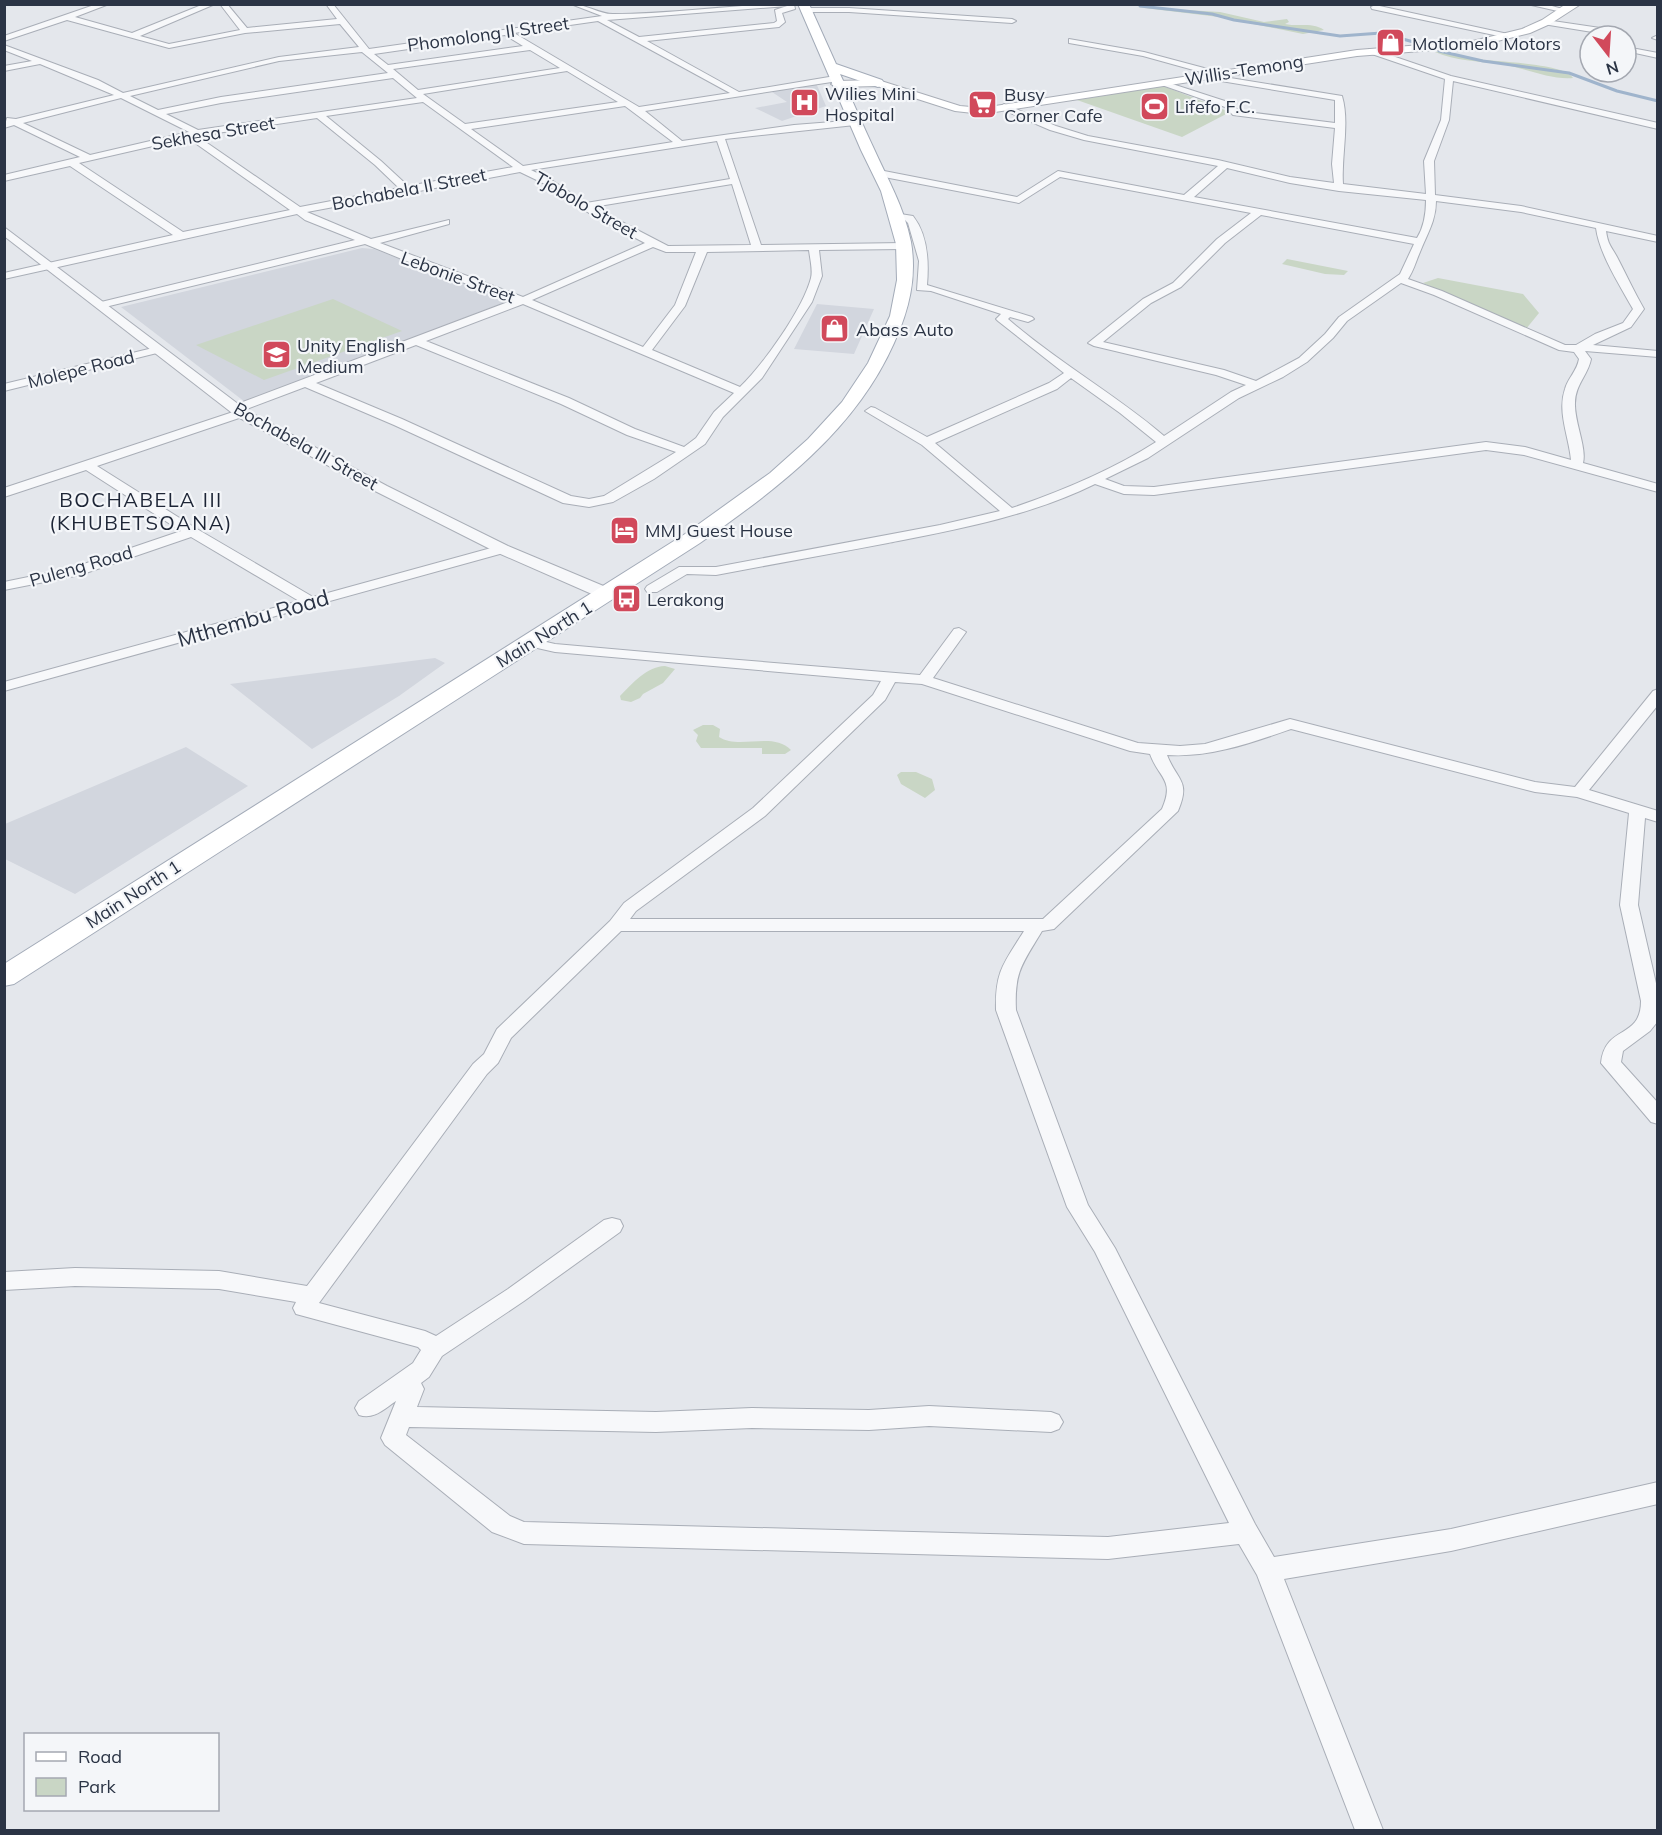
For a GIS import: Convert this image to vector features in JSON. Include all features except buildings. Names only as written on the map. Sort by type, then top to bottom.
[{"type":"main road","name":"Willis-Temong","points":[[836,81],[878,83],[966,111],[1372,51],[1457,46],[1508,36],[1546,22],[1562,10],[1576,4]]},
{"type":"main road","name":"Main North 1","points":[[4,977],[529,642],[607,594],[651,578],[768,486],[831,426],[877,362],[898,315],[905,286],[904,246],[898,215],[868,154],[804,7]]},
{"type":"main road","points":[[830,66],[878,83]]},
{"type":"street","points":[[11,27],[9,38],[106,4]]},
{"type":"street","points":[[135,35],[212,4]]},
{"type":"street","points":[[223,4],[245,31]]},
{"type":"street","name":"Tjobolo Street","points":[[329,4],[366,50],[394,75],[520,168],[550,183],[583,206],[666,249],[904,246]]},
{"type":"street","points":[[574,4],[611,17]]},
{"type":"street","points":[[637,40],[776,25],[781,22],[778,12],[792,7],[789,4]]},
{"type":"street","name":"Phomolong II Street","points":[[7,121],[279,59],[366,50],[598,18],[789,4]]},
{"type":"street","points":[[1378,4],[1375,7],[1508,36]]},
{"type":"street","points":[[1530,4],[1562,10]]},
{"type":"street","points":[[804,7],[981,15],[1012,21]]},
{"type":"street","points":[[69,18],[169,46],[245,31],[343,21]]},
{"type":"street","points":[[598,18],[736,93]]},
{"type":"street","points":[[1546,22],[1578,27]]},
{"type":"street","points":[[506,32],[638,110],[681,144]]},
{"type":"street","points":[[1090,35],[1072,42],[1144,54],[1217,74]]},
{"type":"street","name":"Lebonie Street","points":[[4,47],[95,82],[157,113],[193,134],[309,218],[522,301],[741,392]]},
{"type":"street","points":[[386,68],[531,47]]},
{"type":"street","points":[[1372,51],[1449,78],[1658,126]]},
{"type":"street","points":[[1638,52],[1658,56]]},
{"type":"street","points":[[4,69],[42,61]]},
{"type":"street","name":"Sekhesa Street","points":[[4,178],[193,134],[319,115],[567,69]]},
{"type":"street","points":[[157,113],[232,99],[394,75]]},
{"type":"street","points":[[1203,76],[1338,97],[1340,100],[1337,164],[1339,188]]},
{"type":"street","points":[[651,578],[674,577],[684,570],[716,571],[1010,513],[1061,496],[1097,480],[1164,442],[1235,395],[1279,375],[1302,360],[1329,336],[1343,319],[1402,280],[1425,234],[1431,210],[1429,160],[1445,120],[1449,78]]},
{"type":"street","points":[[638,110],[736,93],[836,81]]},
{"type":"street","points":[[1160,83],[1228,105],[1233,113],[1338,126]]},
{"type":"street","points":[[465,127],[626,103]]},
{"type":"street","points":[[1004,107],[1045,125],[1087,138],[1290,180],[1339,188],[1521,209],[1658,239]]},
{"type":"street","points":[[319,115],[378,163],[405,189]]},
{"type":"street","points":[[7,121],[89,158]]},
{"type":"street","name":"Bochabela II Street","points":[[4,276],[300,210],[520,168],[818,124],[855,122]]},
{"type":"street","points":[[719,138],[723,142],[757,249]]},
{"type":"street","points":[[72,163],[182,236]]},
{"type":"street","points":[[1186,198],[1225,165]]},
{"type":"street","points":[[879,173],[1019,200],[1058,174],[1420,242]]},
{"type":"street","points":[[583,206],[735,181]]},
{"type":"street","points":[[1256,385],[1220,372],[1094,343],[1147,301],[1177,285],[1221,241],[1258,213]]},
{"type":"street","points":[[898,215],[909,218],[913,223],[924,261],[921,288],[932,288],[1028,319]]},
{"type":"street","points":[[101,305],[445,222]]},
{"type":"street","points":[[1580,348],[1599,336],[1627,325],[1639,309],[1618,273],[1612,257],[1603,245],[1601,228]]},
{"type":"street","name":"Bochabela III Street","points":[[4,230],[238,411],[382,489],[502,549],[607,594]]},
{"type":"street","points":[[4,493],[238,411],[522,301],[653,243]]},
{"type":"street","points":[[306,383],[398,422],[568,500],[589,502],[608,499],[649,476],[701,441],[718,415],[758,376],[807,302],[817,276],[814,248]]},
{"type":"street","points":[[644,353],[680,306],[702,250]]},
{"type":"street","points":[[1402,280],[1438,293],[1563,348],[1658,354]]},
{"type":"street","points":[[1008,313],[1002,319],[1070,374],[1129,412],[1164,442]]},
{"type":"street","points":[[416,341],[565,401],[632,432],[684,451]]},
{"type":"street","points":[[1576,466],[1578,459],[1569,402],[1571,388],[1583,372],[1585,359],[1580,348]]},
{"type":"street","name":"Molepe Road","points":[[4,388],[157,350]]},
{"type":"street","points":[[926,442],[1053,386],[1070,374]]},
{"type":"street","points":[[871,411],[926,442],[1010,513]]},
{"type":"street","points":[[1097,480],[1116,490],[1154,491],[1486,446],[1513,448],[1658,488]]},
{"type":"street","points":[[87,465],[192,532],[311,602]]},
{"type":"street","name":"Puleng Road","points":[[4,586],[75,572],[192,532]]},
{"type":"street","name":"Mthembu Road","points":[[4,687],[502,549]]},
{"type":"street","points":[[924,680],[959,632]]},
{"type":"street","points":[[529,642],[555,648],[924,680],[1136,748],[1180,751],[1205,749],[1249,738],[1290,723],[1535,787],[1579,792],[1658,817]]},
{"type":"street","points":[[434,1349],[425,1341],[304,1308],[480,1069],[491,1058],[504,1034],[616,925],[630,908],[759,812],[880,697],[891,676]]},
{"type":"street","points":[[1579,792],[1658,694]]},
{"type":"street","points":[[616,925],[1048,925],[1170,811],[1177,797],[1175,777],[1159,759],[1157,749]]},
{"type":"street","points":[[1637,812],[1629,905],[1650,1001],[1650,1015],[1648,1022],[1616,1046],[1611,1053],[1611,1063],[1658,1117]]},
{"type":"street","points":[[1037,925],[1011,967],[1005,986],[1006,1010],[1078,1207],[1104,1248],[1246,1532],[1268,1570],[1369,1830]]},
{"type":"street","points":[[367,1408],[421,1370],[434,1349],[516,1295],[612,1226]]},
{"type":"street","points":[[4,1281],[75,1277],[219,1280],[312,1296]]},
{"type":"street","points":[[406,1381],[412,1389],[393,1438],[501,1524],[524,1533],[1108,1548],[1246,1532]]},
{"type":"street","points":[[401,1417],[656,1422],[752,1418],[869,1420],[928,1416],[1051,1422]]},
{"type":"street","points":[[1268,1570],[1451,1540],[1658,1493]]},
{"type":"shaded area","name":"Wilies Mini Hospital","points":[[816,83],[826,106],[782,121],[755,108],[787,102],[769,90]]},
{"type":"shaded area","name":"Unity English Medium","points":[[362,248],[374,249],[508,301],[245,402],[121,307]]},
{"type":"shaded area","name":"Abass Auto","points":[[817,304],[874,309],[854,354],[794,349]]},
{"type":"shaded area","points":[[435,658],[445,663],[399,696],[312,749],[230,684]]},
{"type":"shaded area","points":[[186,747],[248,786],[75,894],[5,859],[5,824]]},
{"type":"green space","points":[[1136,7],[1220,12],[1264,22],[1287,19],[1289,22],[1285,24],[1315,26],[1324,30],[1303,34],[1219,17]]},
{"type":"green space","points":[[1435,52],[1544,66],[1567,73],[1573,78],[1555,77],[1509,66],[1459,59]]},
{"type":"green space","name":"Lifefo F.C.","points":[[1163,86],[1230,112],[1182,137],[1077,100]]},
{"type":"green space","points":[[1287,259],[1348,271],[1344,275],[1325,274],[1282,264]]},
{"type":"green space","points":[[1438,278],[1523,294],[1539,313],[1526,329],[1423,283]]},
{"type":"green space","points":[[333,299],[402,331],[264,380],[196,345]]},
{"type":"green space","points":[[665,666],[675,669],[663,683],[631,702],[621,700],[620,696],[640,676],[652,669]]},
{"type":"green space","points":[[703,725],[713,725],[720,729],[719,737],[727,741],[775,742],[791,750],[785,754],[762,754],[762,748],[701,748],[696,741],[698,735],[693,730]]},
{"type":"green space","points":[[901,772],[916,772],[932,779],[935,790],[925,798],[901,784],[897,775]]},
{"type":"waterway","points":[[1140,6],[1212,14],[1234,20],[1340,36],[1381,33],[1428,46]]},
{"type":"waterway","points":[[1439,51],[1483,61],[1569,73],[1617,91],[1658,101]]},
{"type":"place","name":"Motlomelo Motors","points":[[1391,43]]},
{"type":"place","name":"Wilies Mini Hospital","points":[[804,103]]},
{"type":"place","name":"Busy Corner Cafe","points":[[983,104]]},
{"type":"place","name":"Lifefo F.C.","points":[[1154,106]]},
{"type":"place","name":"Abass Auto","points":[[835,329]]},
{"type":"place","name":"Unity English Medium","points":[[276,355]]},
{"type":"place","name":"MMJ Guest House","points":[[624,530]]},
{"type":"place","name":"Lerakong","points":[[626,599]]},
{"type":"district","name":"BOCHABELA III (KHUBETSOANA)","points":[[141,510]]}]
